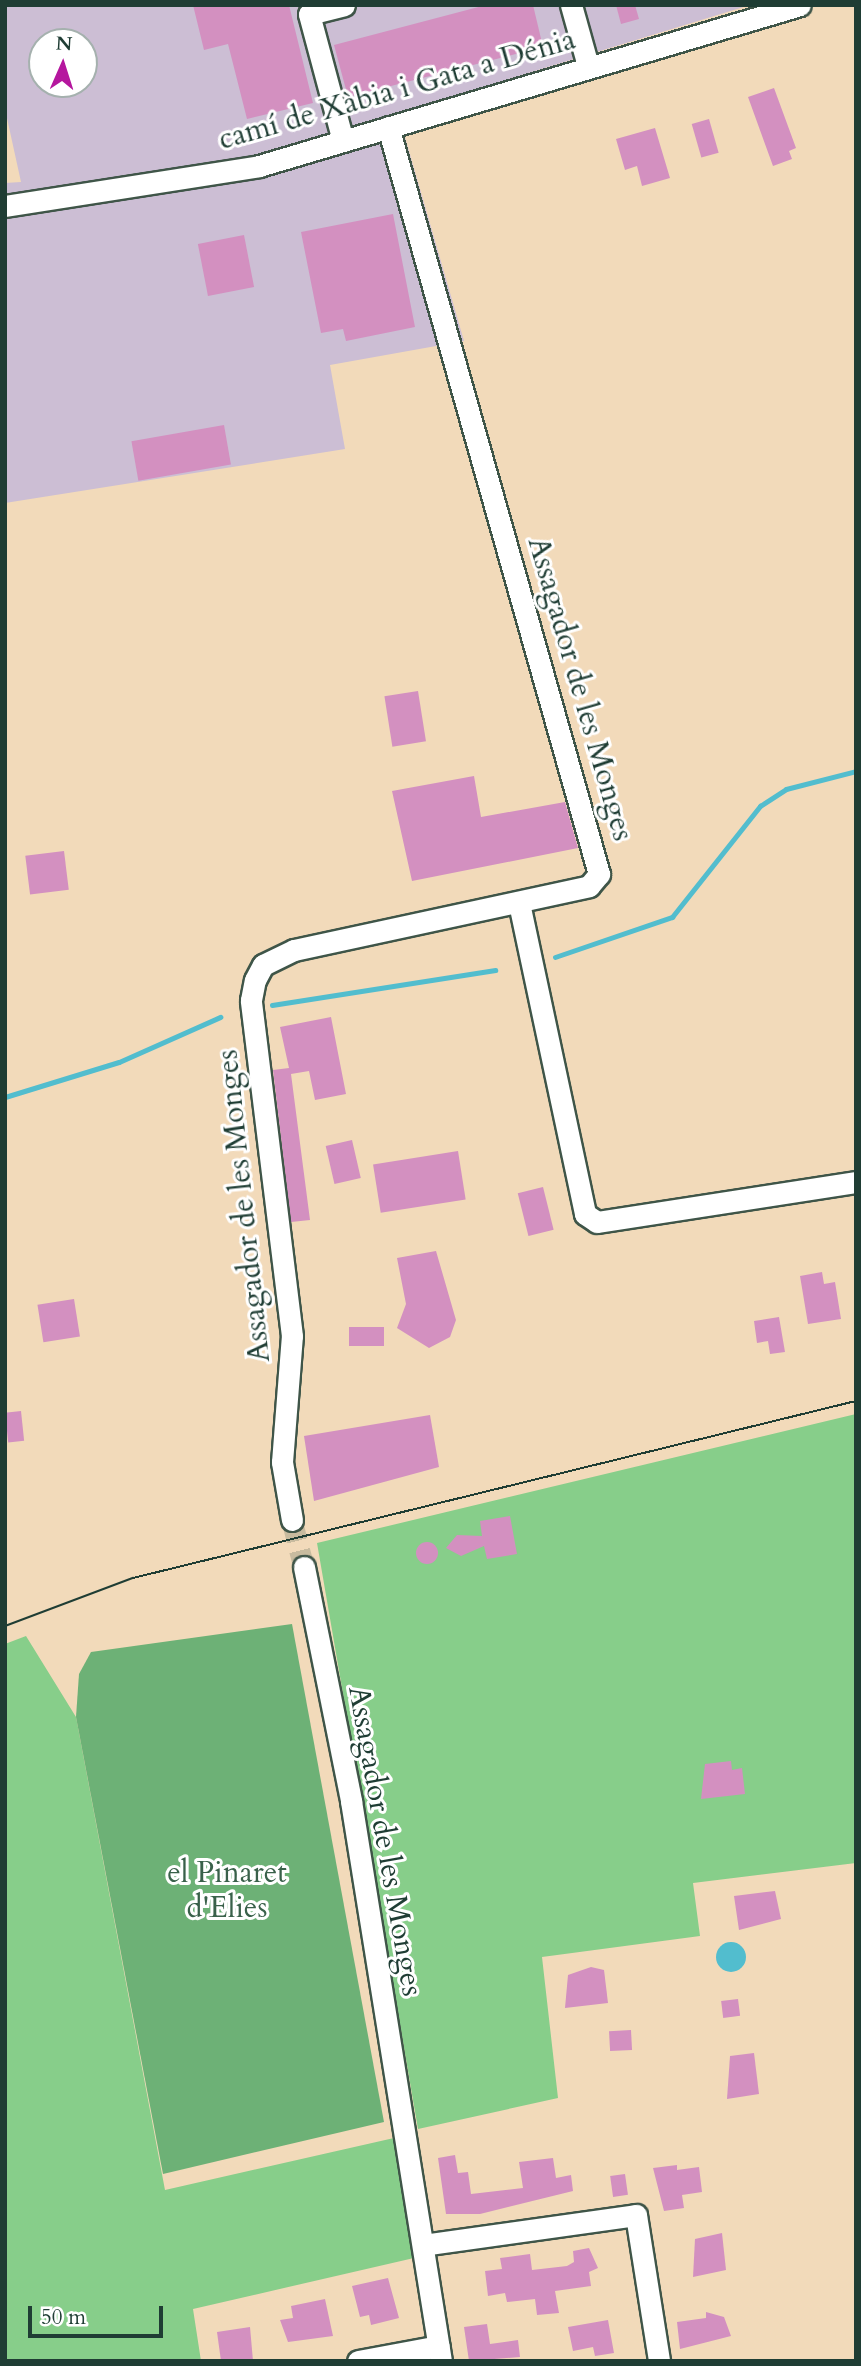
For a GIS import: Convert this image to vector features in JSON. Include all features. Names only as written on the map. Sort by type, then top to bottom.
[{"type":"street","points":[[343,141],[309,14],[344,5]]},
{"type":"street","points":[[572,5],[588,66]]},
{"type":"street","name":"camí de Xàbia i Gata a Dénia","points":[[5,206],[192,179],[343,141],[800,5]]},
{"type":"street","name":"Assagador de les Monges","points":[[292,1520],[282,1462],[292,1336],[251,1000],[255,980],[263,965],[294,950],[589,886],[599,858],[388,127]]},
{"type":"street","points":[[519,903],[585,1214],[597,1222],[856,1182]]},
{"type":"street","name":"Assagador de les Monges","points":[[304,1566],[351,1801],[440,2353]]},
{"type":"street","points":[[423,2245],[636,2215],[659,2361]]},
{"type":"street","points":[[358,2361],[440,2353]]},
{"type":"shaded area","points":[[5,5],[750,5],[398,113],[464,341],[330,365],[345,449],[5,503],[5,183],[21,182],[5,109]]},
{"type":"green space","points":[[856,1414],[856,1863],[693,1883],[700,1936],[542,1957],[558,2098],[418,2129],[317,1543]]},
{"type":"green space","name":"el Pinaret d'Elies","points":[[292,1624],[384,2122],[163,2174],[76,1717],[79,1674],[91,1652]]},
{"type":"green space","points":[[26,1636],[76,1717],[165,2190],[394,2138],[414,2258],[193,2309],[201,2361],[5,2361],[5,1644]]},
{"type":"water","points":[[731,1942],[737,1943],[745,1951],[745,1963],[737,1971],[731,1972],[725,1971],[717,1963],[716,1957],[717,1951],[725,1943]]},
{"type":"building","points":[[193,5],[289,5],[313,103],[247,119],[228,44],[204,50]]},
{"type":"building","points":[[486,5],[533,5],[543,47],[348,97],[334,45]]},
{"type":"building","points":[[616,5],[635,5],[639,19],[621,24]]},
{"type":"building","points":[[774,88],[796,148],[789,151],[792,159],[773,166],[748,97]]},
{"type":"building","points":[[709,119],[719,153],[701,158],[692,124]]},
{"type":"building","points":[[655,128],[670,178],[642,186],[637,166],[625,170],[616,139]]},
{"type":"building","points":[[393,214],[415,327],[346,341],[343,329],[321,333],[301,232]]},
{"type":"building","points":[[244,235],[254,287],[208,296],[198,244]]},
{"type":"building","points":[[224,425],[231,464],[138,481],[131,441]]},
{"type":"building","points":[[418,691],[426,741],[392,747],[384,696]]},
{"type":"building","points":[[474,776],[481,817],[565,802],[578,848],[412,881],[392,791]]},
{"type":"building","points":[[64,851],[69,890],[30,894],[25,856]]},
{"type":"building","points":[[331,1017],[346,1094],[315,1100],[309,1071],[291,1074],[310,1220],[291,1222],[273,1070],[289,1068],[280,1027]]},
{"type":"building","points":[[352,1140],[361,1178],[334,1184],[326,1146]]},
{"type":"building","points":[[458,1151],[466,1199],[381,1213],[373,1164]]},
{"type":"building","points":[[543,1187],[554,1230],[528,1236],[518,1193]]},
{"type":"building","points":[[436,1251],[456,1320],[450,1337],[429,1348],[397,1328],[406,1304],[397,1258]]},
{"type":"building","points":[[822,1272],[824,1284],[835,1282],[841,1319],[808,1324],[800,1276]]},
{"type":"building","points":[[74,1299],[80,1337],[43,1342],[37,1305]]},
{"type":"building","points":[[779,1317],[785,1352],[770,1354],[768,1341],[757,1343],[754,1321]]},
{"type":"building","points":[[349,1327],[384,1327],[384,1346],[349,1346]]},
{"type":"building","points":[[21,1411],[24,1441],[8,1443],[5,1413]]},
{"type":"building","points":[[430,1415],[439,1467],[314,1501],[304,1436]]},
{"type":"building","points":[[510,1516],[517,1554],[487,1559],[484,1546],[461,1556],[446,1548],[457,1535],[482,1536],[480,1521]]},
{"type":"building","points":[[427,1542],[435,1545],[438,1553],[435,1561],[427,1564],[419,1561],[416,1553],[419,1545]]},
{"type":"building","points":[[731,1761],[732,1770],[742,1768],[745,1794],[701,1799],[705,1764]]},
{"type":"building","points":[[775,1891],[781,1919],[739,1930],[734,1896]]},
{"type":"building","points":[[591,1967],[604,1970],[608,2003],[565,2008],[568,1975]]},
{"type":"building","points":[[738,1999],[740,2016],[723,2018],[721,2001]]},
{"type":"building","points":[[631,2030],[632,2050],[610,2051],[609,2031]]},
{"type":"building","points":[[754,2053],[759,2094],[727,2099],[730,2056]]},
{"type":"building","points":[[455,2155],[458,2173],[468,2172],[471,2194],[523,2188],[519,2162],[553,2158],[556,2178],[571,2175],[573,2191],[480,2214],[446,2214],[438,2158]]},
{"type":"building","points":[[677,2165],[677,2170],[699,2167],[702,2192],[682,2195],[684,2208],[664,2211],[653,2168]]},
{"type":"building","points":[[625,2174],[628,2195],[613,2197],[610,2176]]},
{"type":"building","points":[[722,2233],[726,2270],[693,2277],[695,2239]]},
{"type":"building","points":[[589,2248],[598,2268],[589,2272],[591,2286],[555,2291],[559,2313],[537,2315],[535,2299],[507,2302],[505,2293],[488,2296],[485,2271],[502,2269],[500,2258],[530,2254],[532,2270],[567,2266],[574,2262],[573,2251]]},
{"type":"building","points":[[388,2278],[399,2318],[371,2325],[369,2315],[360,2317],[352,2286]]},
{"type":"building","points":[[325,2299],[333,2336],[288,2342],[280,2320],[293,2318],[291,2306]]},
{"type":"building","points":[[706,2312],[724,2317],[731,2336],[680,2349],[677,2322],[706,2318]]},
{"type":"building","points":[[608,2320],[614,2353],[595,2356],[593,2347],[573,2351],[568,2327]]},
{"type":"building","points":[[487,2324],[490,2344],[518,2340],[520,2357],[469,2361],[464,2327]]},
{"type":"building","points":[[250,2327],[253,2361],[221,2361],[217,2332]]},
{"type":"waterway","points":[[555,957],[672,917],[760,806],[786,789],[856,771]]},
{"type":"waterway","points":[[272,1005],[495,970]]},
{"type":"waterway","points":[[5,1097],[119,1062],[220,1017]]},
{"type":"tunnel","points":[[292,1520],[304,1567]]},
{"type":"tram line","points":[[5,1626],[133,1578],[856,1401]]}]
